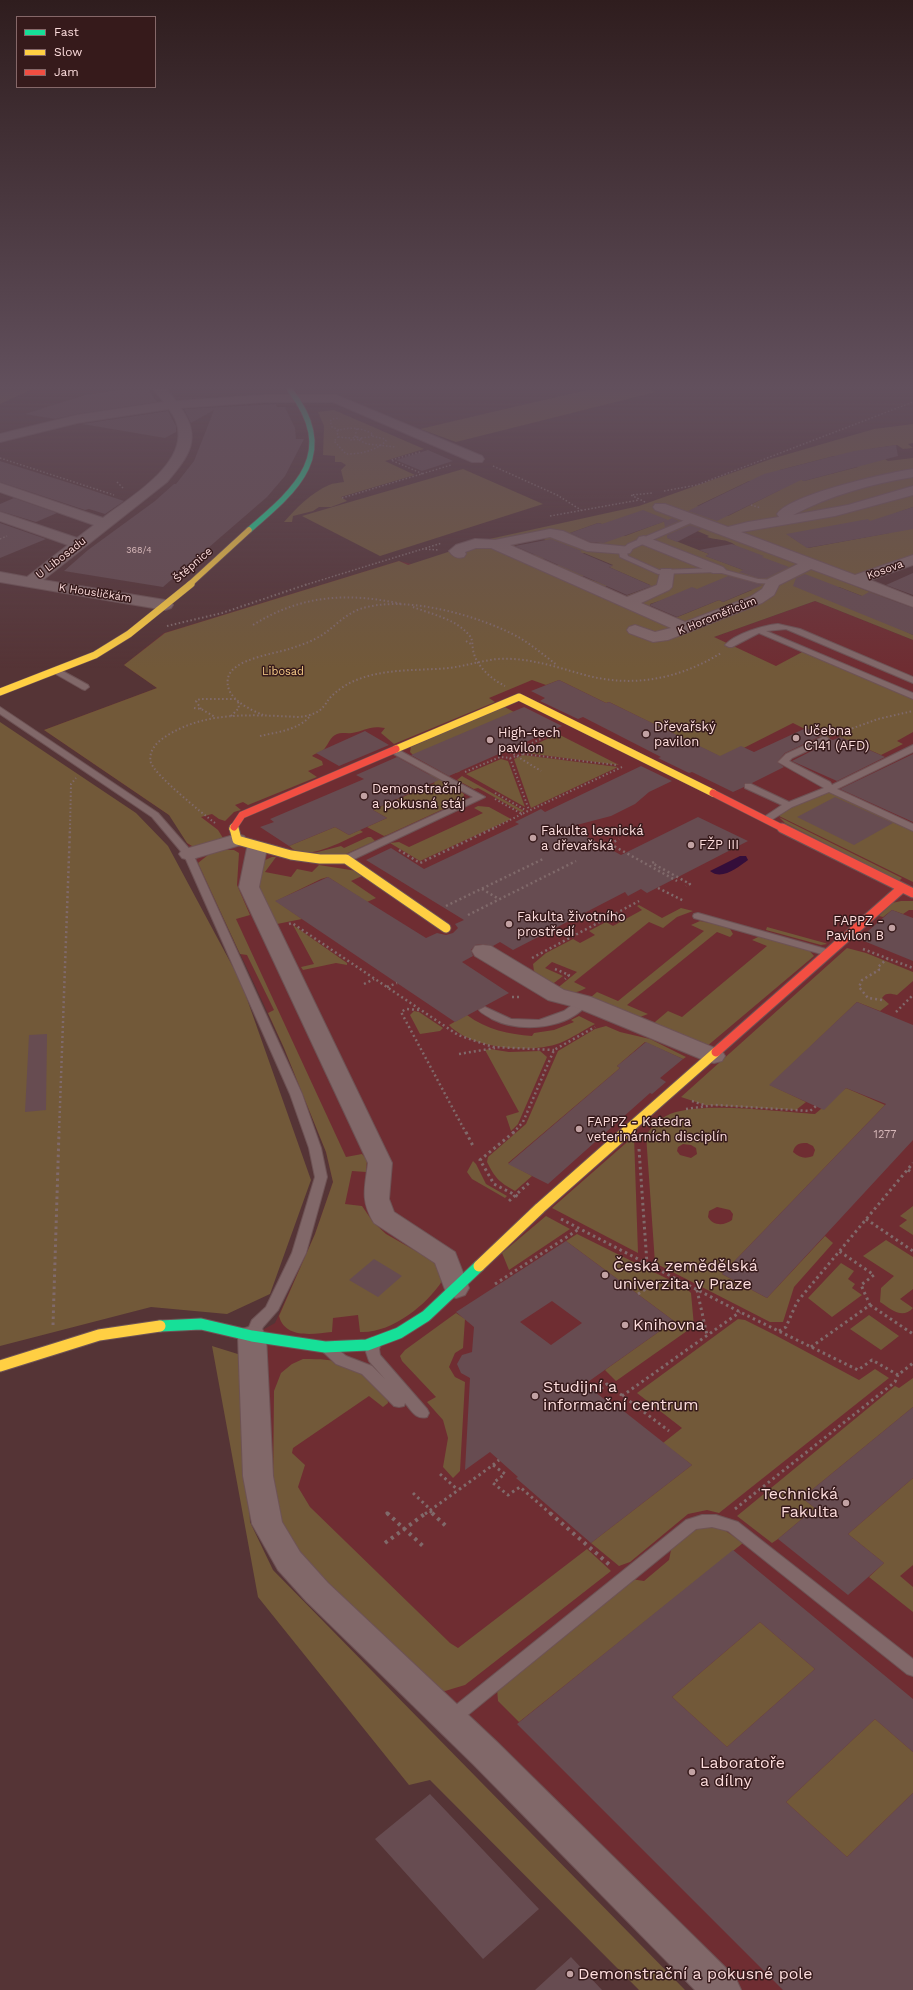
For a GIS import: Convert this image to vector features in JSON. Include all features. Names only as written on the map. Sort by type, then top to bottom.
[{"type":"street","name":"U Libosadu","points":[[29,582],[106,524],[157,483]]},
{"type":"street","name":"Štěpnice","points":[[0,692],[95,655],[122,638],[165,605],[227,552],[291,492],[298,483]]},
{"type":"street","points":[[728,532],[780,516],[819,496],[865,483]]},
{"type":"street","points":[[0,487],[106,524]]},
{"type":"street","points":[[760,523],[807,517],[843,510],[913,490]]},
{"type":"street","points":[[819,496],[811,503],[811,506],[827,511],[843,510]]},
{"type":"street","points":[[660,507],[913,602]]},
{"type":"street","points":[[0,516],[80,544]]},
{"type":"street","points":[[495,544],[550,533],[558,534],[587,547],[625,550]]},
{"type":"street","points":[[644,540],[715,567],[718,570]]},
{"type":"street","points":[[459,554],[456,551],[474,543],[482,542],[495,544],[683,629]]},
{"type":"street","name":"Kosova","points":[[856,580],[913,560]]},
{"type":"street","name":"K Horoměřicům","points":[[635,630],[653,637],[662,637],[756,600],[768,592],[773,582],[811,563]]},
{"type":"street","points":[[626,603],[664,587],[666,572]]},
{"type":"street","name":"K Housličkám","points":[[0,577],[165,605]]},
{"type":"street","points":[[652,623],[668,629],[683,629]]},
{"type":"street","points":[[456,1288],[446,1258],[383,1217],[376,1199],[380,1163],[249,888],[242,839],[242,815],[519,697],[767,819],[913,893]]},
{"type":"street","points":[[189,854],[242,839],[329,861],[346,859],[421,910],[426,916],[446,928]]},
{"type":"street","points":[[0,1366],[60,1345],[132,1327],[201,1324],[252,1336],[325,1347],[367,1345],[399,1333],[426,1316],[540,1208],[714,1056],[902,888]]},
{"type":"street","points":[[483,951],[556,996],[583,1002],[714,1056]]},
{"type":"street","points":[[252,1336],[258,1476],[267,1524],[289,1561],[318,1592],[450,1720],[722,1990]]},
{"type":"lane","points":[[692,519],[625,550],[623,552],[624,557],[658,572],[718,570],[758,581],[773,582]]},
{"type":"lane","points":[[729,645],[760,630],[774,625],[784,625],[795,628],[808,636],[913,680]]},
{"type":"lane","points":[[760,630],[913,696]]},
{"type":"lane","points":[[57,671],[85,687]]},
{"type":"lane","points":[[0,710],[155,815],[189,854],[296,1094],[315,1148],[322,1177],[299,1253],[271,1310],[257,1324],[252,1336]]},
{"type":"lane","points":[[825,739],[789,756],[783,762],[827,784],[830,789],[913,828]]},
{"type":"lane","points":[[767,819],[789,805],[830,789],[913,748]]},
{"type":"lane","points":[[346,859],[480,797],[394,751]]},
{"type":"lane","points":[[748,786],[789,805]]},
{"type":"lane","points":[[698,916],[829,953]]},
{"type":"lane","points":[[485,1010],[509,1022],[542,1023],[576,1010],[583,1002]]},
{"type":"lane","points":[[375,1342],[372,1349],[374,1357],[422,1414]]},
{"type":"lane","points":[[325,1347],[341,1360],[367,1370],[399,1402]]},
{"type":"lane","points":[[450,1720],[623,1577],[690,1524],[706,1520],[719,1521],[733,1526],[913,1669]]},
{"type":"path","points":[[77,483],[120,497]]},
{"type":"path","points":[[342,498],[393,483]]},
{"type":"path","points":[[530,483],[557,495],[581,511],[640,500]]},
{"type":"path","points":[[676,490],[701,483]]},
{"type":"path","points":[[167,626],[222,613],[420,549]]},
{"type":"path","points":[[253,625],[264,617],[279,611],[324,598],[337,596],[371,598],[460,615],[505,630],[533,646],[559,666]]},
{"type":"path","points":[[231,716],[239,708],[238,702],[231,693],[228,678],[232,671],[242,663],[318,638],[330,631],[346,616],[361,609],[385,605],[407,605],[440,618],[469,636],[479,662],[488,676],[494,681],[512,689],[519,697]]},
{"type":"path","points":[[466,641],[472,644]]},
{"type":"path","points":[[242,839],[205,816],[177,791],[152,765],[150,758],[153,745],[164,736],[183,725],[215,717],[265,715],[300,717],[312,715],[318,712],[339,689],[366,677],[384,672],[441,669],[479,662],[519,659],[559,666],[607,680],[627,682],[660,680],[697,668],[711,661],[729,645]]},
{"type":"path","points":[[215,717],[197,706],[196,701],[200,699],[236,699]]},
{"type":"path","points":[[238,702],[265,715]]},
{"type":"path","points":[[194,708],[201,709]]},
{"type":"path","points":[[825,739],[878,720],[913,711]]},
{"type":"path","points":[[260,736],[287,729],[305,722],[312,715]]},
{"type":"path","points":[[523,754],[521,748],[558,732]]},
{"type":"path","points":[[510,752],[541,771]]},
{"type":"path","points":[[395,848],[420,863],[624,766],[523,754],[510,758],[500,757],[447,780]]},
{"type":"path","points":[[510,758],[529,810]]},
{"type":"path","points":[[52,1332],[71,784],[79,775],[90,771]]},
{"type":"path","points":[[473,794],[480,791],[522,814]]},
{"type":"path","points":[[619,839],[610,844],[677,881]]},
{"type":"path","points":[[426,916],[543,859]]},
{"type":"path","points":[[468,915],[576,861]]},
{"type":"path","points":[[654,862],[652,863],[690,884],[686,886]]},
{"type":"path","points":[[482,888],[500,899]]},
{"type":"path","points":[[658,888],[684,902]]},
{"type":"path","points":[[511,969],[639,901]]},
{"type":"path","points":[[269,928],[292,923],[421,1011],[458,1035],[475,1043],[515,1050],[554,1050],[597,1026]]},
{"type":"path","points":[[882,1000],[868,998],[859,987],[862,980],[879,970],[878,967],[888,958]]},
{"type":"path","points":[[549,967],[567,975]]},
{"type":"path","points":[[364,984],[375,979]]},
{"type":"path","points":[[387,987],[397,982]]},
{"type":"path","points":[[896,1012],[913,995]]},
{"type":"path","points":[[421,1011],[406,1009],[401,1012],[474,1148]]},
{"type":"path","points":[[459,1054],[497,1047]]},
{"type":"path","points":[[554,1050],[523,1122],[512,1134],[480,1160],[494,1184],[647,1265],[858,1370],[872,1360],[898,1375]]},
{"type":"path","points":[[682,1109],[715,1105],[810,1111],[816,1106]]},
{"type":"path","points":[[637,1123],[647,1265]]},
{"type":"path","points":[[779,1331],[786,1327],[797,1302],[913,1163]]},
{"type":"path","points":[[908,1170],[913,1173]]},
{"type":"path","points":[[509,1201],[529,1183]]},
{"type":"path","points":[[866,1219],[913,1251]]},
{"type":"path","points":[[489,1288],[579,1228]]},
{"type":"path","points":[[839,1251],[874,1274],[861,1285],[870,1305],[913,1334]]},
{"type":"path","points":[[638,1294],[648,1288],[649,1287],[649,1285],[644,1284],[643,1287],[645,1288],[647,1288],[648,1288],[649,1287],[649,1286]]},
{"type":"path","points":[[697,1290],[707,1335]]},
{"type":"path","points":[[811,1347],[870,1305]]},
{"type":"path","points":[[622,1396],[740,1312]]},
{"type":"path","points":[[719,1521],[895,1382],[898,1375],[912,1365]]},
{"type":"path","points":[[596,1392],[607,1384],[669,1431]]},
{"type":"path","points":[[385,1543],[499,1460]]},
{"type":"path","points":[[493,1465],[506,1474],[493,1483],[500,1490],[508,1496],[520,1487],[623,1577]]},
{"type":"path","points":[[440,1474],[458,1490]]},
{"type":"path","points":[[413,1493],[448,1528]]},
{"type":"path","points":[[386,1512],[423,1546]]},
{"type":"shaded area","name":"Česká zemědělská univerzita v Praze","points":[[399,561],[714,637],[815,601],[913,640],[913,1990],[714,1990],[267,1524],[252,1336],[275,1323],[315,1234],[333,1182],[326,1152],[284,1048],[198,863],[176,824],[169,815],[44,730],[157,688],[124,665],[164,633]]},
{"type":"shaded area","points":[[740,856],[746,856],[748,860],[730,872],[725,874],[715,874],[710,871]]},
{"type":"green space","points":[[389,483],[341,497],[347,501],[331,507],[319,507],[313,511],[293,516],[292,522],[284,522],[299,506],[316,492],[331,484]]},
{"type":"green space","points":[[415,483],[495,483],[543,504],[380,556],[302,516]]},
{"type":"green space","name":"Libosad","points":[[704,483],[745,483],[697,506],[728,516],[780,490],[755,483],[913,483],[913,507],[896,513],[913,521],[913,555],[842,581],[913,609],[913,616],[839,587],[827,592],[913,635],[913,640],[815,601],[714,637],[776,666],[806,650],[913,696],[913,732],[897,741],[903,744],[881,755],[836,735],[825,739],[793,723],[722,759],[717,755],[609,702],[606,703],[559,680],[546,685],[532,680],[489,698],[495,702],[394,744],[381,733],[385,728],[380,727],[352,733],[337,734],[331,738],[324,749],[312,756],[322,761],[323,765],[308,771],[317,777],[248,805],[243,802],[235,805],[241,810],[234,812],[225,821],[212,814],[201,817],[218,830],[223,838],[220,841],[202,846],[192,846],[187,843],[169,815],[44,730],[157,688],[124,665],[165,633],[399,561],[408,565],[485,540],[639,506]],"holes":[[[666,519],[665,521],[625,536],[621,534],[594,544],[570,533],[598,523],[602,524]],[[688,527],[709,536],[707,537],[732,543],[741,554],[751,573],[706,556],[709,554],[668,538]],[[889,533],[808,548],[791,537]],[[536,538],[541,538],[580,555],[584,553],[613,565],[609,567],[650,585],[650,587],[626,596],[605,587],[608,585],[582,577],[585,575],[560,564],[556,565],[544,560],[543,557],[536,554],[532,555],[513,546]],[[697,589],[752,590],[723,602],[719,600],[675,618],[650,607],[650,604]]]},
{"type":"green space","points":[[503,706],[514,712],[459,772],[448,775],[414,756],[410,752],[411,747]]},
{"type":"green space","points":[[0,722],[136,813],[168,846],[241,982],[311,1180],[270,1294],[227,1314],[151,1307],[0,1346]]},
{"type":"green space","points":[[558,734],[619,765],[526,753],[525,749]]},
{"type":"green space","points":[[523,755],[618,767],[531,808],[514,759]]},
{"type":"green space","points":[[501,759],[508,761],[525,807],[466,774]]},
{"type":"green space","points":[[431,774],[464,794],[463,800],[384,836],[367,827],[387,818],[373,810],[435,783],[425,776]]},
{"type":"green space","points":[[462,776],[524,811],[521,812],[478,788],[474,789],[457,780]]},
{"type":"green space","points":[[830,789],[913,828],[913,882],[775,814]]},
{"type":"green space","points":[[478,806],[489,807],[511,819],[420,861],[390,843],[399,842],[409,847],[483,813],[474,808]]},
{"type":"green space","points":[[779,817],[902,878],[899,881],[785,823]]},
{"type":"green space","points":[[335,827],[349,835],[360,830],[363,832],[335,845],[313,852],[301,853],[289,846]]},
{"type":"green space","points":[[371,837],[375,841],[341,856],[310,854],[341,846],[344,848]]},
{"type":"green space","points":[[223,850],[234,850],[239,853],[237,885],[250,915],[236,919],[346,1157],[362,1154],[367,1160],[366,1172],[352,1171],[345,1204],[362,1206],[373,1222],[386,1234],[435,1262],[442,1281],[427,1299],[407,1316],[383,1328],[360,1332],[358,1315],[333,1318],[332,1332],[308,1334],[293,1332],[282,1323],[279,1316],[315,1234],[333,1182],[326,1152],[284,1048],[268,1013],[274,1010],[247,955],[240,954],[198,863],[208,855]]},
{"type":"green space","points":[[276,857],[265,872],[291,877],[297,869],[312,872],[319,865],[357,871],[362,876],[351,881],[376,898],[367,902],[328,877],[276,901],[302,919],[277,924],[269,911],[259,885],[263,861]]},
{"type":"green space","points":[[913,901],[913,910],[909,910],[903,914],[892,910],[883,917],[879,916],[892,903]]},
{"type":"green space","points":[[639,905],[662,918],[681,908],[693,911],[677,917],[663,928],[649,922],[574,982],[586,988],[578,992],[555,990],[577,972],[552,962],[545,968],[563,976],[550,986],[534,971],[533,964],[546,953],[573,939],[580,943],[595,935],[589,931],[606,922],[613,926],[642,910],[637,906]]},
{"type":"green space","points":[[700,921],[729,927],[733,934],[730,937],[717,932],[627,1005],[648,1014],[640,1017],[593,1002],[591,997],[597,992],[618,1001],[704,931],[691,925]]},
{"type":"green space","points":[[293,925],[347,963],[347,965],[336,963],[303,970],[301,967],[314,964]]},
{"type":"green space","points":[[767,927],[827,944],[821,945],[766,930]]},
{"type":"green space","points":[[758,937],[765,937],[808,949],[814,956],[706,1047],[656,1026],[655,1022],[668,1011],[682,1017],[767,946],[752,940]]},
{"type":"green space","points":[[847,948],[866,953],[913,972],[913,981],[897,995],[885,995],[882,998],[889,1004],[880,1011],[857,1002],[770,1085],[806,1102],[796,1110],[705,1105],[681,1097]]},
{"type":"green space","points":[[414,1011],[419,1012],[443,1028],[440,1031],[420,1034],[410,1015]]},
{"type":"green space","points":[[467,1015],[490,1028],[515,1034],[532,1036],[534,1033],[554,1030],[574,1022],[571,1020],[579,1016],[595,1024],[560,1043],[548,1046],[534,1048],[502,1047],[486,1044],[472,1039],[459,1033],[449,1025]]},
{"type":"green space","points":[[606,1026],[620,1032],[650,1039],[686,1057],[683,1059],[645,1042],[617,1066],[620,1068],[508,1163],[532,1176],[515,1191],[495,1176],[487,1162],[488,1157],[526,1124],[558,1051],[595,1029]]},
{"type":"green space","points":[[490,1049],[509,1052],[540,1051],[547,1057],[518,1124],[511,1131],[506,1116],[519,1112],[485,1050]]},
{"type":"green space","points":[[846,1088],[885,1105],[722,1274],[767,1298],[825,1236],[833,1243],[794,1287],[783,1322],[770,1322],[655,1263],[646,1135],[657,1122],[666,1116],[679,1111],[697,1109],[738,1108],[815,1114]],"holes":[[[807,1143],[813,1146],[815,1150],[813,1156],[803,1157],[798,1156],[793,1152],[798,1144]],[[683,1144],[691,1145],[696,1148],[697,1154],[691,1158],[680,1155],[677,1151],[678,1147]],[[717,1207],[730,1210],[733,1214],[732,1220],[722,1224],[713,1222],[708,1217],[709,1211]]]},
{"type":"green space","points":[[634,1136],[638,1253],[552,1208]]},
{"type":"green space","points":[[473,1161],[486,1184],[507,1196],[505,1198],[472,1179],[467,1172]]},
{"type":"green space","points":[[913,1206],[913,1235],[899,1226],[907,1220],[900,1216]]},
{"type":"green space","points":[[546,1216],[570,1229],[509,1270],[502,1253]]},
{"type":"green space","points":[[577,1234],[686,1288],[691,1293],[694,1326],[616,1381],[605,1370],[674,1321],[566,1241]]},
{"type":"green space","points":[[886,1240],[913,1257],[913,1289],[900,1299],[913,1308],[905,1313],[896,1312],[880,1302],[881,1288],[894,1276],[863,1256]]},
{"type":"green space","points":[[841,1263],[854,1271],[848,1279],[855,1284],[852,1288],[862,1295],[832,1317],[808,1298]]},
{"type":"green space","points":[[456,1313],[465,1319],[463,1348],[455,1353],[449,1367],[455,1377],[465,1382],[460,1471],[453,1478],[443,1467],[448,1438],[443,1420],[427,1402],[436,1397],[402,1361],[400,1356],[405,1350]]},
{"type":"green space","points":[[869,1315],[899,1336],[881,1350],[850,1329]]},
{"type":"green space","points":[[738,1319],[745,1320],[775,1335],[859,1380],[875,1369],[889,1378],[719,1513],[707,1510],[688,1514],[630,1562],[619,1566],[591,1543],[692,1465],[663,1443],[682,1428],[637,1393]]},
{"type":"green space","points":[[212,1346],[241,1355],[244,1383],[250,1522],[273,1570],[685,1990],[639,1990],[430,1780],[409,1785],[258,1597]]},
{"type":"green space","points":[[303,1359],[334,1361],[357,1370],[382,1390],[387,1397],[388,1403],[383,1407],[369,1396],[293,1448],[292,1453],[305,1465],[298,1487],[310,1507],[450,1643],[458,1648],[587,1549],[611,1571],[465,1685],[445,1691],[433,1689],[303,1558],[277,1515],[273,1492],[274,1391],[281,1373],[292,1364]]},
{"type":"green space","points":[[913,1378],[913,1407],[802,1498],[815,1508],[778,1539],[772,1543],[737,1516],[895,1386],[899,1388]]},
{"type":"green space","points":[[913,1478],[913,1565],[900,1576],[913,1587],[913,1612],[869,1577],[884,1563],[848,1534]]},
{"type":"green space","points":[[706,1527],[723,1529],[743,1543],[519,1722],[498,1701],[497,1689],[631,1579],[644,1581],[669,1560],[671,1550],[687,1535],[697,1529]]},
{"type":"green space","points":[[760,1622],[815,1669],[727,1747],[672,1697]]},
{"type":"green space","points":[[875,1719],[913,1752],[913,1793],[847,1857],[786,1802]]},
{"type":"building","points":[[3,483],[69,483],[124,501],[105,514],[89,509],[85,510]]},
{"type":"building","points":[[279,483],[267,497],[163,587],[64,571],[88,550],[155,501],[174,484]]},
{"type":"building","points":[[746,483],[795,483],[717,521],[688,511]]},
{"type":"building","points":[[14,498],[57,513],[36,522],[0,511],[0,504]]},
{"type":"building","points":[[913,507],[913,529],[807,548],[786,534],[868,519],[870,521]]},
{"type":"building","points":[[643,510],[668,520],[672,518],[679,521],[665,527],[664,522],[666,521],[604,543],[590,542],[570,533],[598,523],[602,524]]},
{"type":"building","points":[[0,523],[46,539],[0,558]]},
{"type":"building","points":[[690,525],[702,529],[677,542],[667,538],[667,535]]},
{"type":"building","points":[[551,539],[582,551],[580,552],[613,566],[609,567],[652,586],[627,595],[515,546]]},
{"type":"building","points":[[732,544],[789,567],[767,578],[758,578],[739,572],[743,570],[705,556],[709,554],[699,550]]},
{"type":"building","points":[[913,573],[913,595],[886,585]]},
{"type":"building","points":[[805,574],[862,596],[869,592],[913,608],[913,635],[793,586],[796,578]]},
{"type":"building","points":[[728,576],[763,585],[723,602],[719,600],[677,617],[649,605],[692,587],[697,589]]},
{"type":"building","name":"Dřevařský pavilon","points":[[559,680],[606,703],[609,702],[720,756],[741,746],[754,752],[806,728],[823,735],[785,753],[777,762],[784,767],[752,783],[744,783],[744,787],[733,792],[692,772],[689,773],[658,758],[661,757],[583,717],[578,719],[540,701],[545,698],[531,691]]},
{"type":"building","name":"High-tech pavilon","points":[[524,707],[562,726],[449,776],[411,755]]},
{"type":"building","points":[[365,731],[389,745],[339,766],[316,753]]},
{"type":"building","points":[[840,737],[885,757],[837,781],[792,761],[829,742],[830,739],[833,740]]},
{"type":"building","points":[[913,754],[913,822],[840,789]]},
{"type":"building","name":"Demonstrační a pokusná stáj","points":[[397,757],[439,780],[373,810],[387,818],[349,835],[335,827],[289,846],[260,827],[274,822],[270,819],[364,779],[356,775]]},
{"type":"building","points":[[641,766],[672,781],[649,792],[635,804],[611,816],[569,827],[621,855],[698,817],[748,841],[647,893],[641,889],[628,896],[625,892],[513,950],[500,942],[493,946],[483,944],[475,945],[471,950],[473,956],[462,962],[509,993],[455,1022],[275,901],[328,877],[426,938],[437,933],[446,935],[453,933],[458,928],[455,924],[464,920],[366,860],[391,848],[424,869],[519,824],[515,822],[541,809],[545,812]]},
{"type":"building","points":[[835,797],[893,823],[854,845],[797,817]]},
{"type":"building","name":"FAPPZ - Pavilon B","points":[[892,910],[913,918],[913,961],[859,939]]},
{"type":"building","points":[[857,1002],[913,1025],[913,1140],[767,1298],[722,1274],[886,1104],[846,1088],[824,1110],[769,1085]]},
{"type":"building","points":[[47,1034],[46,1110],[25,1112],[29,1035]]},
{"type":"building","name":"FAPPZ - Katedra veterinárních disciplín","points":[[646,1042],[683,1059],[660,1078],[666,1082],[652,1094],[650,1093],[548,1184],[508,1164],[620,1068],[617,1066]]},
{"type":"building","name":"Studijní a informační centrum","points":[[566,1241],[674,1321],[585,1384],[614,1407],[616,1405],[692,1465],[591,1543],[516,1478],[518,1477],[490,1452],[465,1470],[470,1378],[461,1373],[457,1364],[462,1355],[472,1352],[474,1327],[456,1312]],"holes":[[[552,1301],[582,1323],[551,1345],[520,1322]]]},
{"type":"building","points":[[374,1259],[402,1276],[378,1297],[349,1280]]},
{"type":"building","name":"Technická Fakulta","points":[[913,1407],[913,1478],[848,1534],[884,1563],[848,1595],[778,1539],[815,1508],[802,1498]]},
{"type":"building","name":"Laboratoře a dílny","points":[[733,1550],[913,1699],[913,1752],[875,1719],[786,1802],[847,1857],[913,1793],[913,1990],[783,1990],[517,1724]],"holes":[[[760,1622],[815,1669],[727,1747],[672,1697]]]},
{"type":"building","points":[[430,1794],[539,1909],[483,1959],[375,1839]]},
{"type":"building","name":"Demonstrační a pokusné pole","points":[[571,1957],[602,1990],[535,1990]]},
{"type":"traffic: fast","points":[[249,530],[276,506],[297,483]]},
{"type":"traffic: fast","points":[[160,1326],[201,1324],[252,1336],[325,1347],[367,1345],[399,1333],[426,1316],[479,1266]]},
{"type":"traffic: slow","points":[[0,692],[95,655],[129,634],[192,583],[249,530]]},
{"type":"traffic: slow","points":[[396,749],[519,697],[713,793]]},
{"type":"traffic: slow","points":[[234,827],[233,829],[237,840],[291,855],[320,859],[346,859],[446,928]]},
{"type":"traffic: slow","points":[[479,1266],[540,1208],[716,1052]]},
{"type":"traffic: slow","points":[[0,1366],[79,1340],[119,1331],[160,1326]]},
{"type":"traffic: jam","points":[[234,827],[242,815],[396,749]]},
{"type":"traffic: jam","points":[[713,793],[913,893]]},
{"type":"traffic: jam","points":[[716,1052],[902,888]]},
{"type":"place","name":"Dřevařský pavilon","points":[[646,734]]},
{"type":"place","name":"Učebna C141 (AFD)","points":[[796,738]]},
{"type":"place","name":"High-tech pavilon","points":[[490,740]]},
{"type":"place","name":"Demonstrační a pokusná stáj","points":[[364,796]]},
{"type":"place","name":"Fakulta lesnická a dřevařská","points":[[533,838]]},
{"type":"place","name":"FŽP III","points":[[691,845]]},
{"type":"place","name":"Fakulta životního prostředí","points":[[509,924]]},
{"type":"place","name":"FAPPZ - Pavilon B","points":[[892,928]]},
{"type":"place","name":"FAPPZ - Katedra veterinárních disciplín","points":[[579,1129]]},
{"type":"place","name":"Česká zemědělská univerzita v Praze","points":[[605,1275]]},
{"type":"place","name":"Knihovna","points":[[625,1325]]},
{"type":"place","name":"Studijní a informační centrum","points":[[535,1396]]},
{"type":"place","name":"Technická Fakulta","points":[[846,1503]]},
{"type":"place","name":"Laboratoře a dílny","points":[[692,1772]]},
{"type":"place","name":"Demonstrační a pokusné pole","points":[[570,1974]]}]
